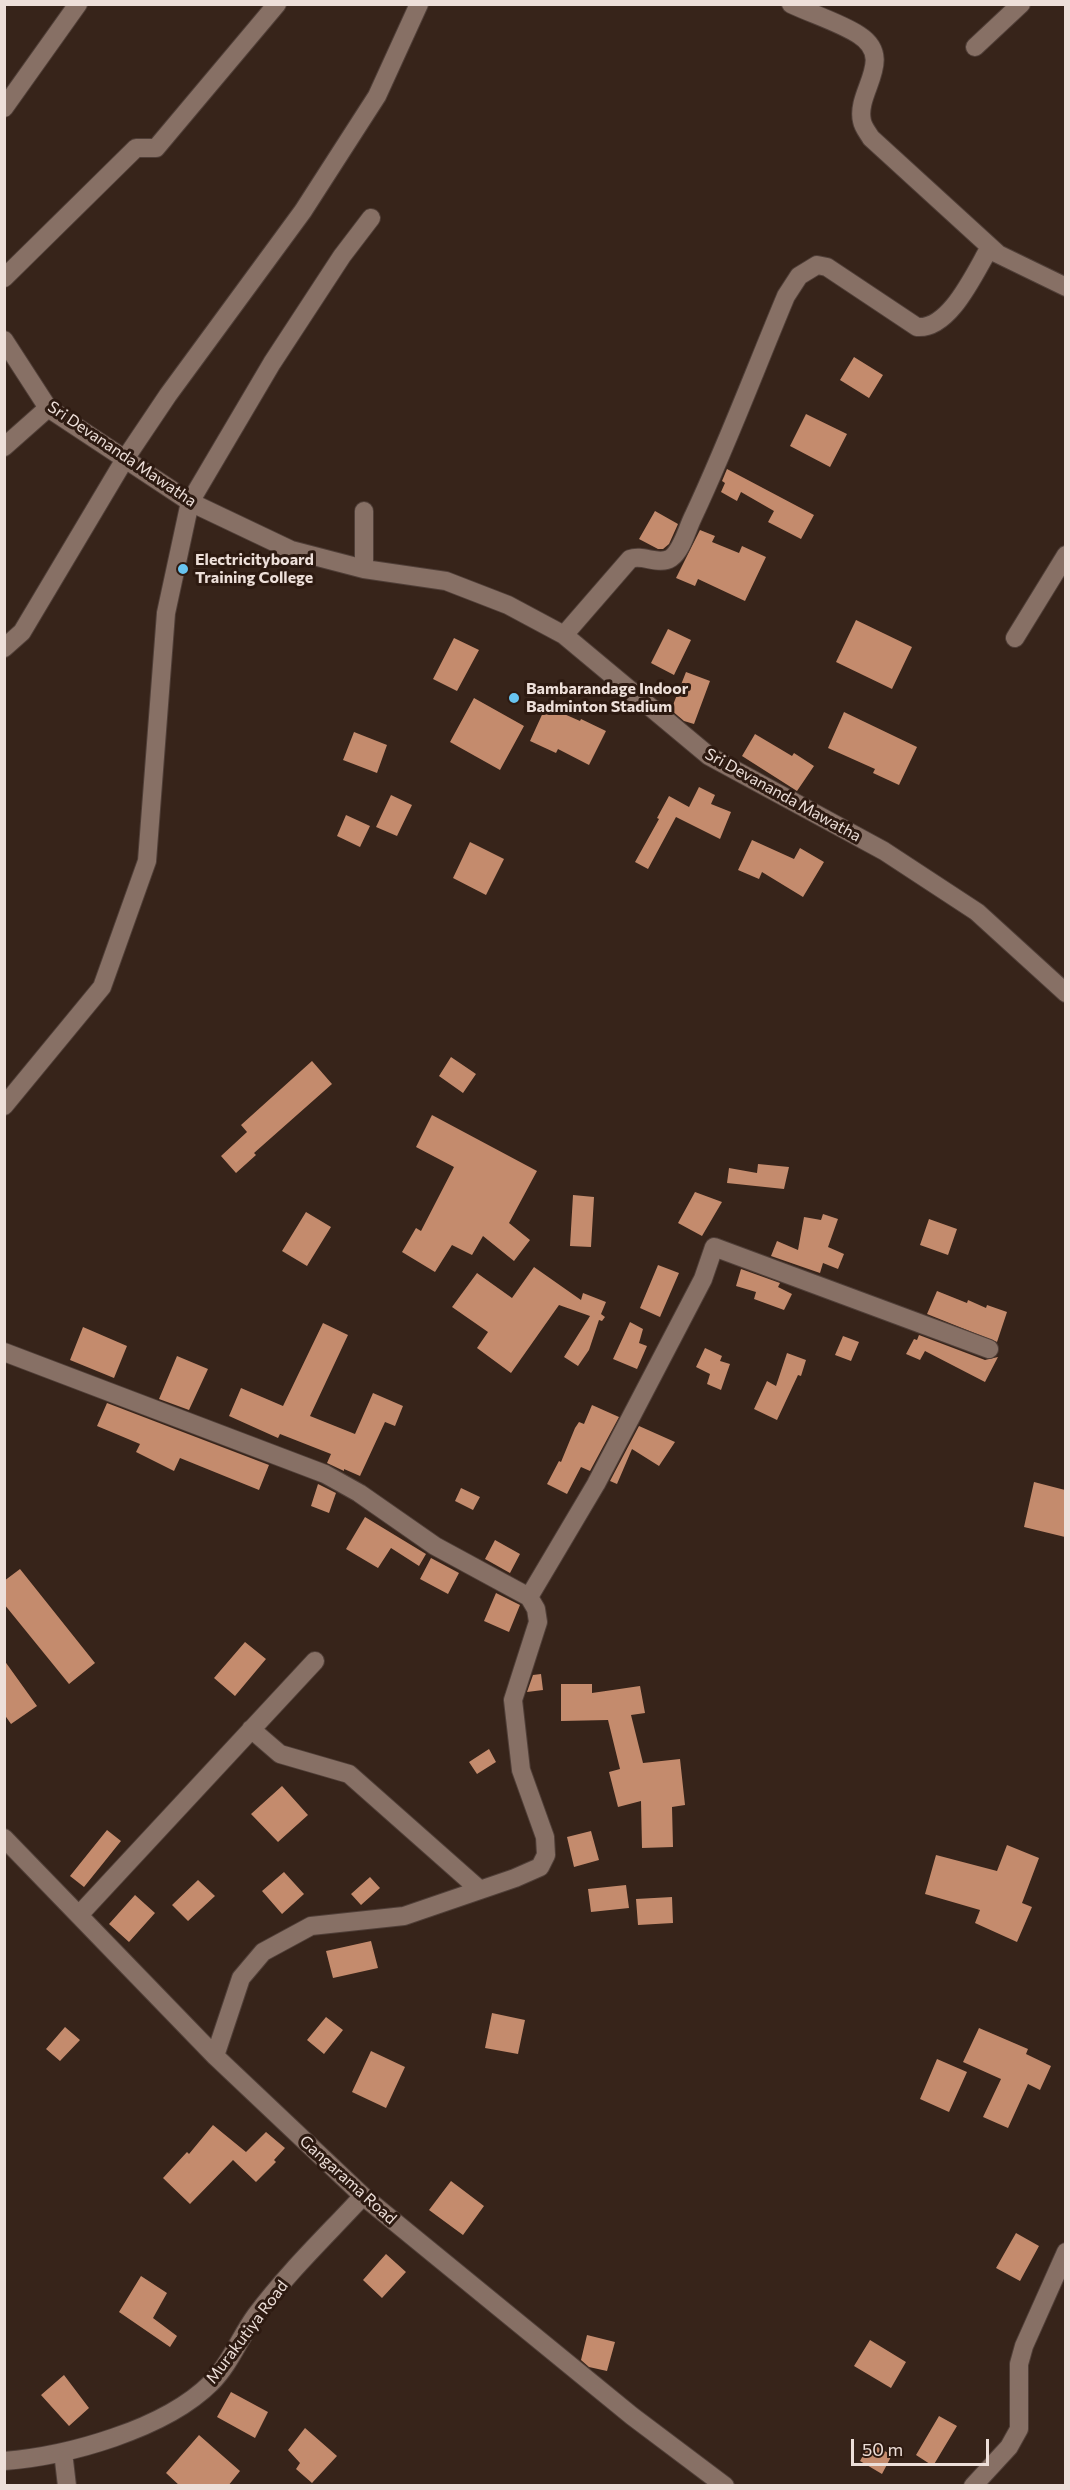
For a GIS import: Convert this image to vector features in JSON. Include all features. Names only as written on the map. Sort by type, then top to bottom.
[{"type":"street","points":[[4,108],[78,4]]},
{"type":"street","points":[[4,278],[136,148],[156,148],[277,4]]},
{"type":"street","points":[[4,648],[22,632],[125,459],[168,395],[303,211],[377,96],[419,4]]},
{"type":"street","points":[[791,4],[860,35],[870,45],[875,63],[862,108],[862,121],[871,138],[998,254],[1065,287]]},
{"type":"street","points":[[975,47],[1021,4]]},
{"type":"street","points":[[4,1106],[10,1089],[102,987],[147,861],[166,613],[190,502],[272,363],[342,256],[371,218]]},
{"type":"street","points":[[564,635],[630,559],[636,557],[659,561],[666,560],[675,554],[699,505],[786,296],[799,276],[818,265],[827,267],[917,327],[928,328],[939,322],[956,304],[990,247]]},
{"type":"street","name":"Sri Devananda Mawatha","points":[[4,340],[48,408],[190,502],[291,550],[364,569],[446,581],[508,605],[564,635],[709,756],[884,851],[976,912],[1065,993]]},
{"type":"street","points":[[4,447],[48,408]]},
{"type":"street","points":[[364,511],[364,569]]},
{"type":"street","points":[[1015,638],[1065,555]]},
{"type":"street","points":[[529,1597],[596,1484],[703,1279],[714,1247],[989,1349]]},
{"type":"street","points":[[4,1352],[325,1474],[359,1493],[435,1546],[529,1597],[536,1609],[538,1622],[513,1700],[521,1770],[545,1837],[546,1855],[540,1867],[404,1916],[311,1926],[263,1952],[242,1978],[215,2055]]},
{"type":"street","points":[[79,1915],[315,1661]]},
{"type":"street","points":[[251,1730],[280,1754],[349,1774],[480,1890]]},
{"type":"street","name":"Gangarama Road","points":[[4,1838],[215,2055],[363,2196],[632,2416],[725,2486]]},
{"type":"street","name":"Murakutiya Road","points":[[4,2461],[40,2458],[63,2452],[154,2421],[180,2407],[212,2383],[255,2317],[276,2290],[363,2196]]},
{"type":"street","points":[[973,2486],[1009,2446],[1019,2429],[1019,2364],[1024,2346],[1065,2252]]},
{"type":"street","points":[[63,2452],[67,2486]]},
{"type":"building","points":[[854,357],[883,375],[869,398],[840,380]]},
{"type":"building","points":[[806,414],[847,434],[830,467],[790,446]]},
{"type":"building","points":[[727,469],[814,515],[801,539],[768,522],[774,511],[741,492],[737,501],[721,492],[725,483],[722,481]]},
{"type":"building","points":[[655,511],[678,524],[669,544],[663,549],[658,549],[639,539]]},
{"type":"building","points":[[700,530],[715,536],[712,542],[739,553],[742,546],[766,557],[745,601],[698,579],[695,586],[676,578]]},
{"type":"building","points":[[856,620],[912,647],[892,689],[836,662]]},
{"type":"building","points":[[668,629],[691,640],[674,675],[651,663]]},
{"type":"building","points":[[454,638],[479,650],[457,691],[433,679]]},
{"type":"building","points":[[686,672],[710,681],[694,724],[684,721],[671,710]]},
{"type":"building","points":[[474,698],[524,726],[500,770],[450,742]]},
{"type":"building","points":[[546,706],[606,731],[589,765],[558,749],[556,753],[530,741]]},
{"type":"building","points":[[844,712],[917,747],[899,785],[873,773],[875,769],[828,748]]},
{"type":"building","points":[[354,732],[387,745],[377,773],[343,760]]},
{"type":"building","points":[[755,734],[792,756],[794,753],[814,766],[797,791],[742,756]]},
{"type":"building","points":[[699,787],[715,795],[711,804],[731,812],[720,839],[676,817],[648,869],[635,862],[669,796],[689,807]]},
{"type":"building","points":[[391,795],[412,805],[397,836],[376,827]]},
{"type":"building","points":[[346,815],[370,826],[360,847],[337,836]]},
{"type":"building","points":[[752,840],[794,859],[800,848],[824,862],[803,897],[762,872],[759,879],[738,870]]},
{"type":"building","points":[[470,842],[504,859],[486,895],[453,878]]},
{"type":"building","points":[[451,1057],[476,1074],[463,1093],[439,1076]]},
{"type":"building","points":[[312,1061],[332,1084],[254,1153],[256,1155],[236,1173],[221,1156],[247,1132],[241,1125]]},
{"type":"building","points":[[432,1115],[537,1171],[509,1223],[530,1240],[514,1261],[483,1236],[472,1255],[452,1245],[435,1272],[402,1252],[416,1228],[421,1231],[454,1167],[416,1147]]},
{"type":"building","points":[[758,1164],[789,1167],[784,1189],[727,1183],[729,1168],[757,1173]]},
{"type":"building","points":[[695,1192],[722,1202],[702,1236],[678,1223]]},
{"type":"building","points":[[573,1195],[594,1197],[591,1247],[570,1246]]},
{"type":"building","points":[[306,1212],[331,1227],[307,1266],[282,1251]]},
{"type":"building","points":[[823,1214],[838,1219],[828,1247],[844,1254],[838,1269],[823,1263],[820,1273],[771,1256],[777,1241],[798,1250],[804,1217],[821,1220]]},
{"type":"building","points":[[929,1219],[957,1229],[948,1255],[920,1245]]},
{"type":"building","points":[[658,1265],[679,1273],[660,1317],[640,1308]]},
{"type":"building","points":[[534,1267],[581,1300],[583,1293],[606,1302],[601,1314],[605,1317],[602,1321],[599,1320],[589,1350],[578,1366],[564,1357],[590,1316],[559,1305],[511,1373],[477,1348],[488,1332],[452,1307],[477,1273],[512,1298]]},
{"type":"building","points":[[741,1269],[780,1283],[778,1287],[792,1294],[784,1310],[754,1299],[756,1292],[736,1286]]},
{"type":"building","points":[[937,1291],[967,1303],[968,1300],[986,1308],[987,1305],[1007,1312],[997,1342],[927,1314]]},
{"type":"building","points":[[630,1322],[643,1329],[639,1343],[647,1346],[637,1369],[613,1359]]},
{"type":"building","points":[[323,1323],[348,1335],[310,1416],[355,1434],[373,1393],[403,1406],[395,1426],[385,1422],[360,1476],[327,1463],[331,1454],[280,1434],[278,1438],[229,1416],[241,1388],[283,1406]]},
{"type":"building","points":[[83,1327],[127,1346],[114,1378],[70,1360]]},
{"type":"building","points":[[919,1335],[985,1360],[998,1357],[985,1382],[925,1351],[920,1360],[906,1354],[914,1339],[917,1340]]},
{"type":"building","points":[[843,1336],[859,1342],[851,1361],[835,1355]]},
{"type":"building","points":[[705,1348],[722,1356],[720,1361],[730,1364],[721,1390],[707,1384],[710,1374],[696,1367]]},
{"type":"building","points":[[787,1353],[806,1360],[801,1376],[798,1375],[777,1420],[754,1409],[767,1381],[776,1386]]},
{"type":"building","points":[[177,1356],[208,1369],[189,1410],[159,1399]]},
{"type":"building","points":[[107,1403],[269,1465],[259,1490],[180,1458],[174,1471],[136,1452],[140,1444],[97,1426]]},
{"type":"building","points":[[592,1405],[619,1417],[590,1471],[581,1467],[567,1494],[547,1484],[559,1461],[561,1462],[575,1428],[579,1422],[584,1424]]},
{"type":"building","points":[[639,1426],[675,1442],[659,1466],[632,1449],[617,1484],[610,1481]]},
{"type":"building","points":[[1034,1482],[1065,1490],[1065,1537],[1024,1527]]},
{"type":"building","points":[[318,1484],[336,1493],[329,1513],[311,1506]]},
{"type":"building","points":[[461,1488],[480,1497],[473,1510],[455,1501]]},
{"type":"building","points":[[365,1517],[426,1554],[419,1566],[391,1548],[378,1568],[346,1549]]},
{"type":"building","points":[[495,1540],[520,1554],[510,1573],[485,1559]]},
{"type":"building","points":[[431,1558],[459,1573],[448,1594],[420,1579]]},
{"type":"building","points":[[20,1569],[95,1663],[69,1684],[4,1604],[4,1581]]},
{"type":"building","points":[[496,1593],[520,1605],[509,1632],[484,1621]]},
{"type":"building","points":[[245,1642],[266,1659],[235,1696],[214,1678]]},
{"type":"building","points":[[4,1660],[37,1706],[11,1724],[4,1714]]},
{"type":"building","points":[[541,1674],[543,1690],[527,1692],[533,1675]]},
{"type":"building","points":[[561,1684],[592,1684],[592,1693],[640,1686],[645,1713],[631,1715],[643,1763],[680,1759],[685,1805],[672,1807],[673,1847],[642,1848],[641,1801],[618,1807],[609,1772],[620,1769],[608,1720],[561,1721]]},
{"type":"building","points":[[489,1749],[496,1762],[477,1774],[469,1762]]},
{"type":"building","points":[[282,1786],[308,1815],[278,1842],[251,1814]]},
{"type":"building","points":[[107,1830],[121,1841],[84,1887],[70,1876]]},
{"type":"building","points":[[591,1831],[599,1860],[574,1867],[567,1837]]},
{"type":"building","points":[[1007,1845],[1039,1858],[1022,1903],[1032,1907],[1017,1942],[975,1923],[980,1910],[925,1894],[936,1855],[997,1871]]},
{"type":"building","points":[[284,1872],[304,1894],[282,1914],[262,1891]]},
{"type":"building","points":[[370,1877],[380,1888],[361,1905],[351,1894]]},
{"type":"building","points":[[198,1880],[215,1896],[188,1921],[172,1905]]},
{"type":"building","points":[[626,1885],[629,1908],[591,1912],[588,1889]]},
{"type":"building","points":[[135,1895],[155,1913],[129,1942],[109,1924]]},
{"type":"building","points":[[672,1897],[673,1923],[638,1925],[636,1899]]},
{"type":"building","points":[[371,1941],[378,1968],[333,1978],[326,1951]]},
{"type":"building","points":[[492,2013],[525,2020],[518,2054],[485,2048]]},
{"type":"building","points":[[326,2017],[343,2030],[324,2054],[307,2040]]},
{"type":"building","points":[[65,2027],[80,2040],[60,2061],[46,2049]]},
{"type":"building","points":[[979,2028],[1028,2049],[1026,2054],[1051,2066],[1040,2090],[1028,2084],[1008,2128],[983,2117],[1001,2079],[963,2062]]},
{"type":"building","points":[[371,2051],[405,2067],[386,2108],[352,2092]]},
{"type":"building","points":[[937,2059],[967,2072],[949,2112],[920,2099]]},
{"type":"building","points":[[213,2125],[246,2152],[266,2132],[285,2148],[274,2160],[276,2162],[256,2182],[233,2160],[190,2204],[163,2178],[187,2152],[189,2154]]},
{"type":"building","points":[[451,2181],[484,2206],[463,2235],[429,2210]]},
{"type":"building","points":[[1016,2233],[1039,2246],[1020,2281],[996,2268]]},
{"type":"building","points":[[386,2254],[406,2272],[382,2298],[363,2280]]},
{"type":"building","points":[[141,2276],[167,2293],[153,2318],[177,2336],[170,2347],[119,2312]]},
{"type":"building","points":[[587,2335],[615,2342],[607,2371],[589,2367],[581,2360]]},
{"type":"building","points":[[870,2340],[906,2362],[891,2388],[854,2366]]},
{"type":"building","points":[[64,2375],[89,2408],[69,2426],[41,2395]]},
{"type":"building","points":[[231,2392],[268,2412],[255,2438],[217,2417]]},
{"type":"building","points":[[939,2416],[957,2426],[933,2466],[916,2455]]},
{"type":"building","points":[[305,2428],[337,2456],[312,2483],[296,2469],[300,2463],[288,2450]]},
{"type":"building","points":[[199,2435],[240,2471],[228,2486],[180,2486],[166,2473]]},
{"type":"building","points":[[870,2443],[892,2455],[882,2474],[860,2461]]},
{"type":"place","name":"Electricityboard Training College","points":[[183,569]]},
{"type":"place","name":"Bambarandage Indoor Badminton Stadium","points":[[514,698]]}]
